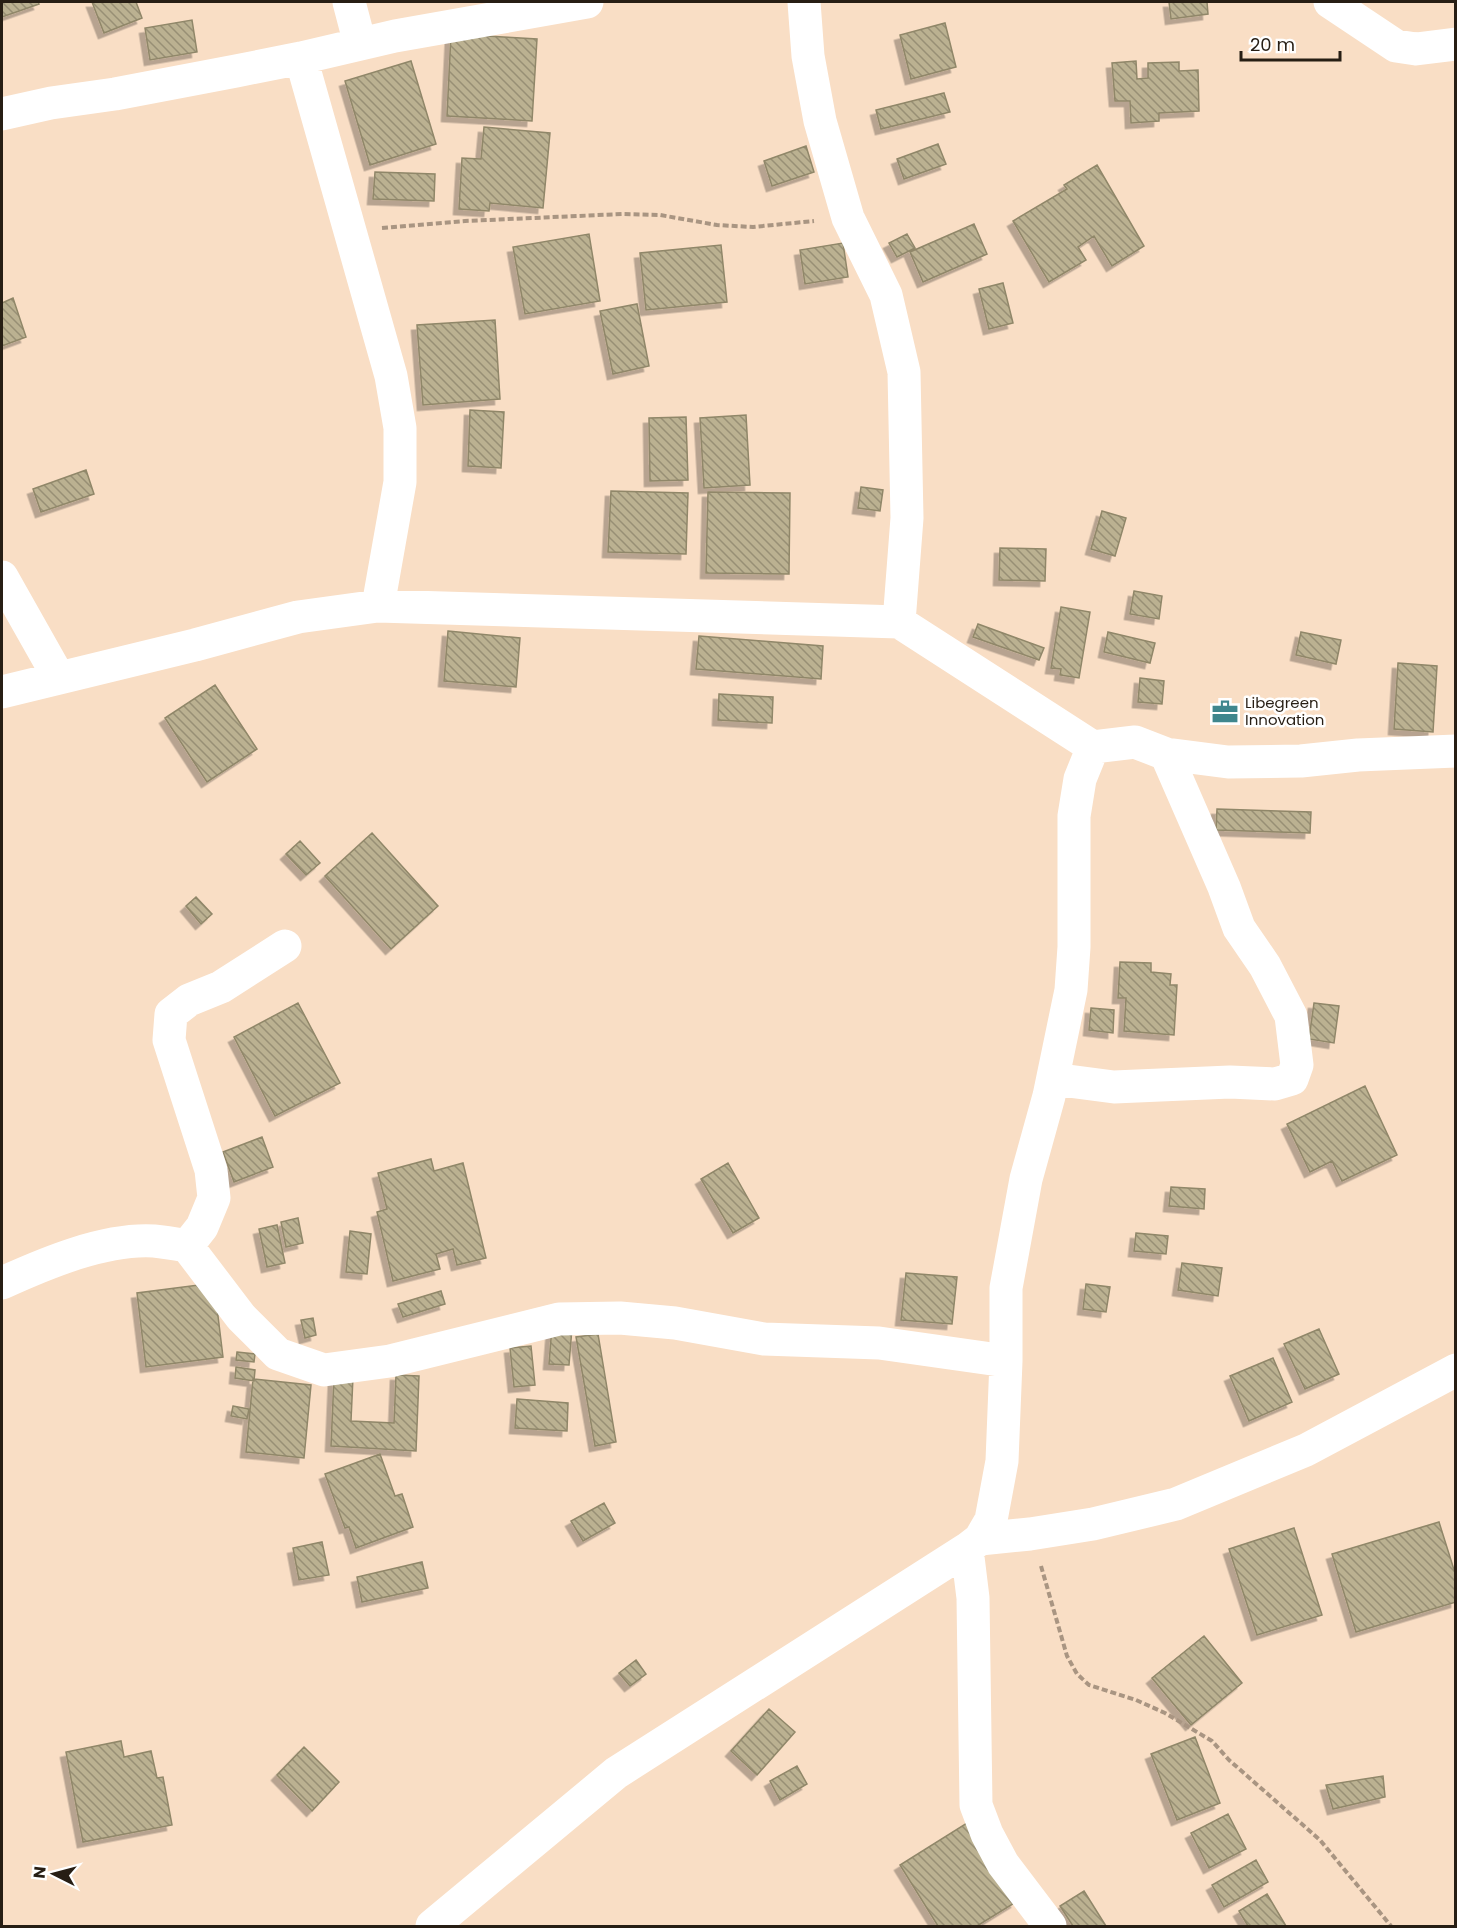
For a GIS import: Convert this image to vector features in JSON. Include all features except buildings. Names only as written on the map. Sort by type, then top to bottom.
[{"type":"street","points":[[349,2],[360,44]]},
{"type":"street","points":[[2,114],[301,58],[395,36],[586,2]]},
{"type":"street","points":[[804,2],[808,56],[820,121],[848,218],[886,295],[904,372],[908,518],[899,622]]},
{"type":"street","points":[[1330,2],[1396,46],[1416,50],[1455,44]]},
{"type":"street","points":[[301,58],[391,376],[400,428],[400,482],[378,606]]},
{"type":"street","points":[[2,577],[59,678]]},
{"type":"street","points":[[2,692],[195,645],[298,617],[378,606],[899,622],[1093,747],[1135,742],[1166,754],[1228,762],[1301,761],[1358,755],[1455,752]]},
{"type":"street","points":[[432,1926],[616,1773],[974,1544],[991,1520],[1002,1461],[1006,1288],[1026,1179],[1053,1079],[1065,1022],[1074,947],[1074,816],[1080,779],[1093,747]]},
{"type":"street","points":[[1053,1079],[1113,1087],[1230,1082],[1275,1084],[1292,1080],[1297,1065],[1291,1016],[1265,966],[1239,928],[1224,887],[1166,754]]},
{"type":"street","points":[[187,1246],[202,1227],[214,1198],[211,1170],[169,1040],[171,1014],[189,1000],[220,987],[285,946]]},
{"type":"street","points":[[2,1283],[42,1265],[109,1245],[153,1241],[187,1246],[241,1317],[279,1354],[324,1370],[390,1361],[558,1319],[620,1318],[675,1323],[764,1339],[879,1343],[1006,1361]]},
{"type":"street","points":[[974,1544],[1093,1524],[1176,1504],[1306,1450],[1455,1370]]},
{"type":"street","points":[[974,1544],[976,1805],[987,1834],[1003,1864],[1050,1926]]},
{"type":"path","points":[[350,230],[465,221],[601,215],[660,215],[717,225],[753,227],[848,218]]},
{"type":"path","points":[[1029,1534],[1042,1569],[1067,1656],[1077,1674],[1089,1685],[1136,1700],[1165,1713],[1212,1741],[1229,1760],[1320,1840],[1391,1926]]},
{"type":"place","name":"Libegreen Innovation","points":[[1225,712]]}]
